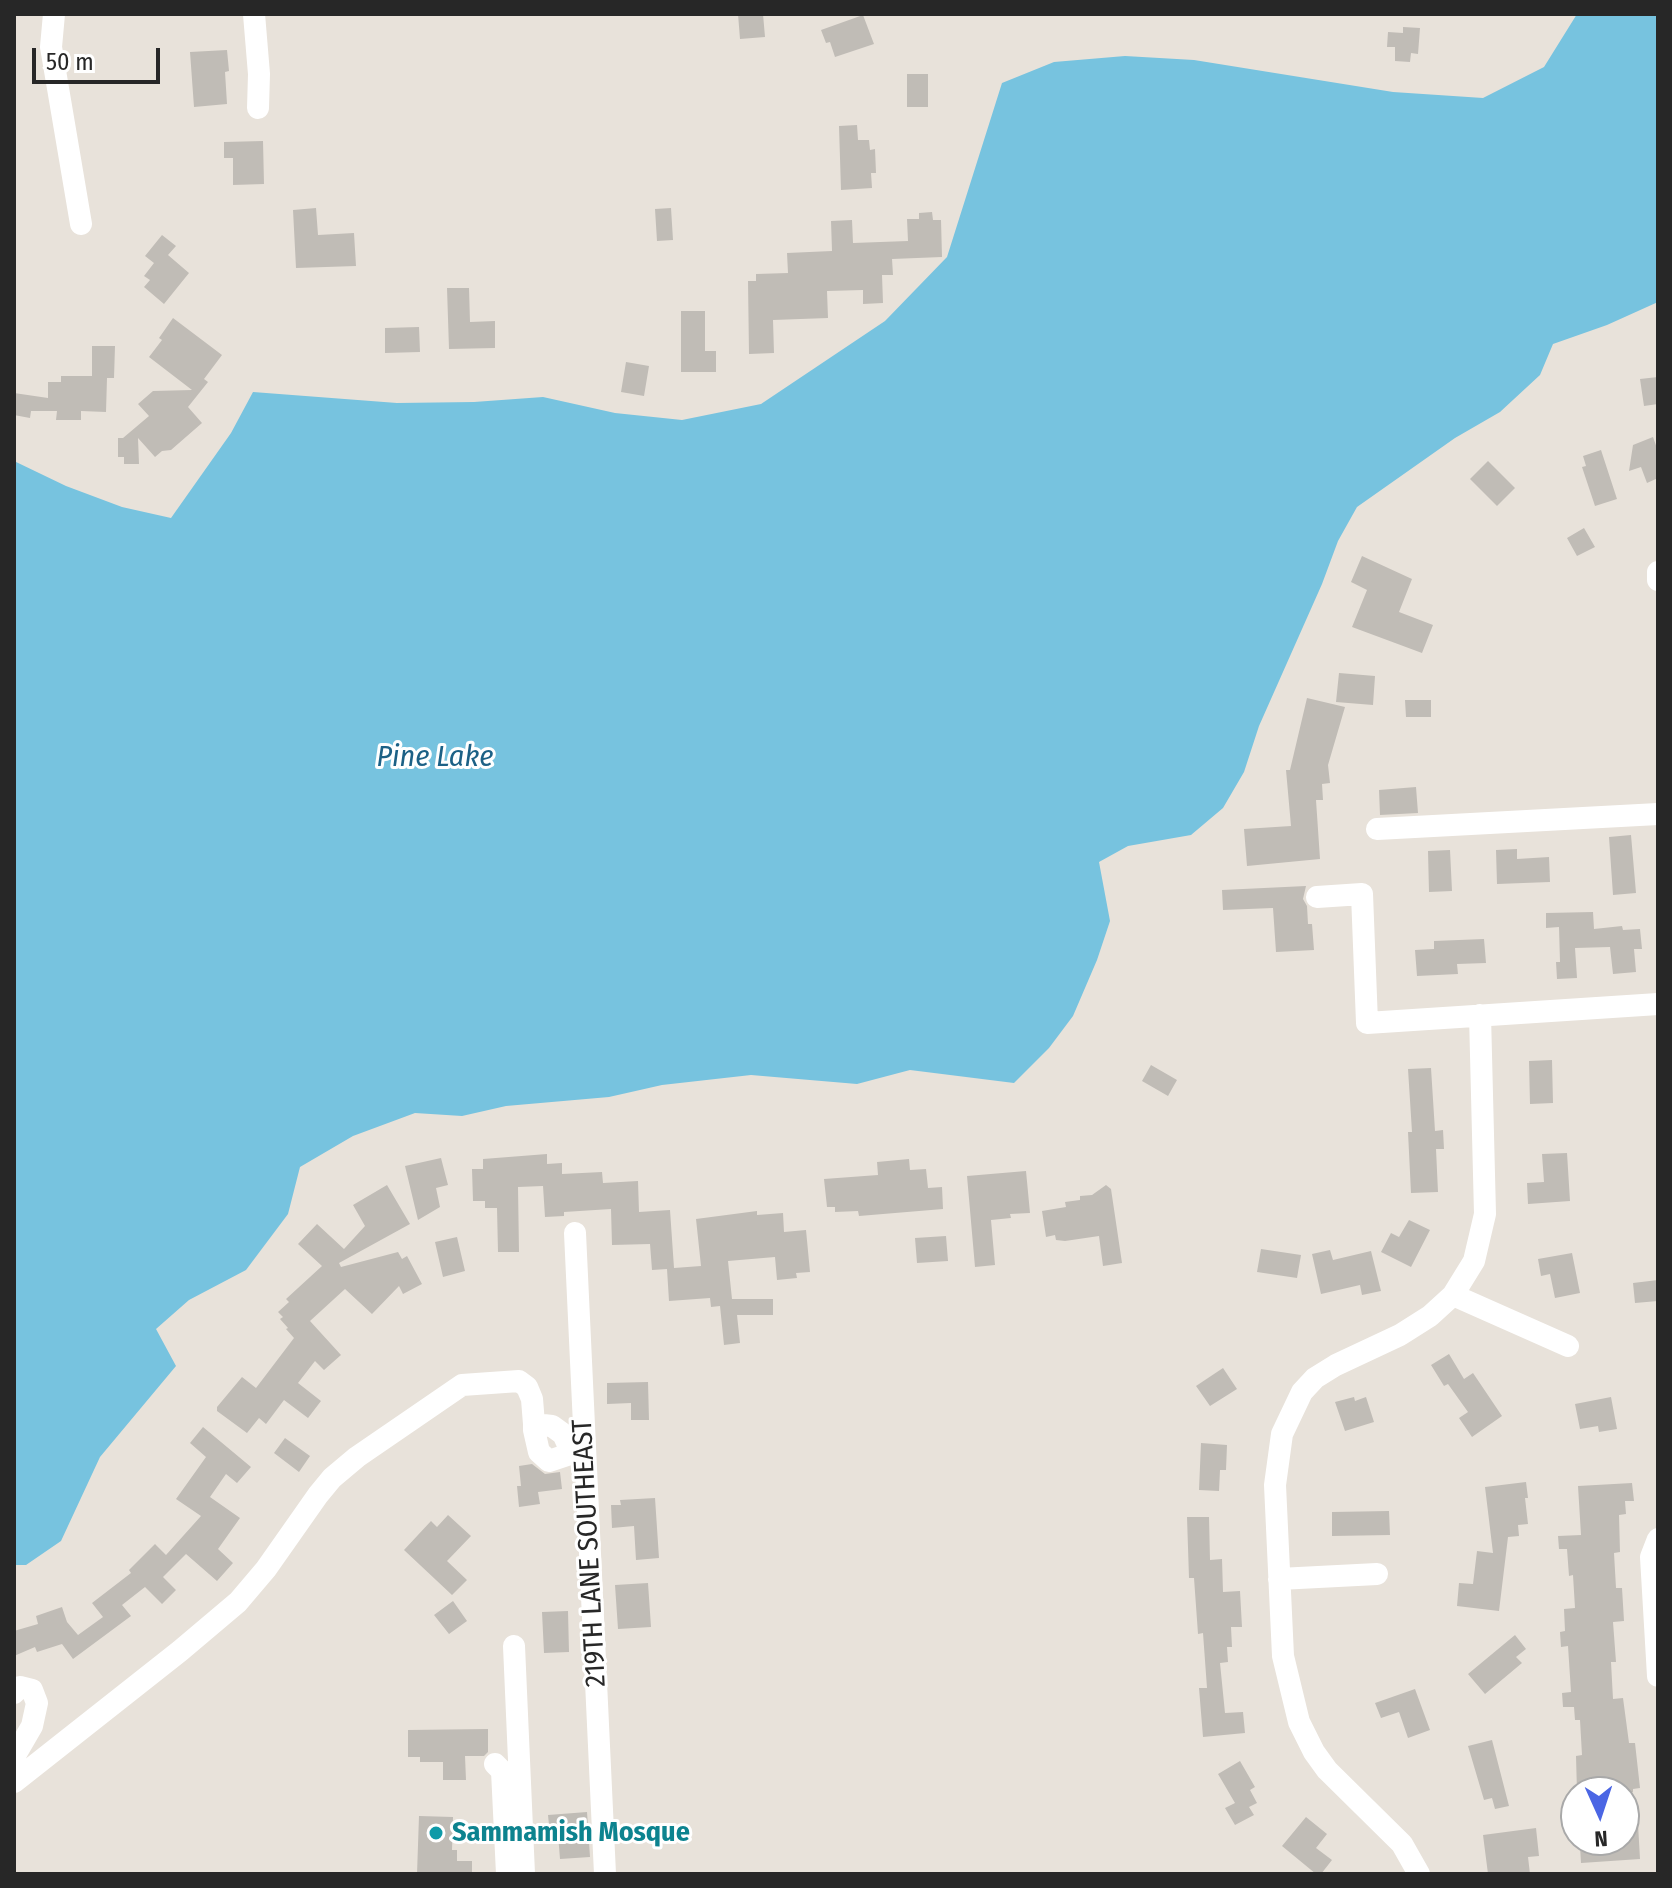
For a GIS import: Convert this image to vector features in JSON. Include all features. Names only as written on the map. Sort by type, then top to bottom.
[{"type":"street","points":[[54,14],[51,47],[81,224]]},
{"type":"street","points":[[254,14],[259,74],[258,108]]},
{"type":"street","points":[[1658,572],[1658,580]]},
{"type":"street","points":[[1377,829],[1658,814]]},
{"type":"street","points":[[1317,897],[1362,894],[1367,1023],[1658,1004]]},
{"type":"street","points":[[1419,1874],[1402,1844],[1327,1770],[1299,1722],[1283,1656],[1275,1485],[1282,1434],[1302,1392],[1315,1378],[1336,1365],[1400,1335],[1430,1316],[1453,1295],[1474,1261],[1485,1214],[1480,1015]]},
{"type":"street","name":"219TH LANE SOUTHEAST","points":[[575,1233],[605,1874]]},
{"type":"street","points":[[1453,1295],[1568,1346]]},
{"type":"street","points":[[14,1782],[238,1602],[332,1478],[357,1457],[462,1385],[519,1381],[527,1387],[532,1399],[534,1424]]},
{"type":"street","points":[[1658,1539],[1651,1557],[1658,1676]]},
{"type":"street","points":[[1279,1579],[1377,1574]]},
{"type":"street","points":[[514,1646],[524,1874]]},
{"type":"street","points":[[14,1693],[20,1687],[32,1690],[37,1703],[32,1726],[14,1757]]},
{"type":"street","points":[[495,1764],[502,1771],[507,1874]]},
{"type":"water","name":"Pine Lake","points":[[1577,14],[1658,14],[1658,302],[1607,325],[1553,344],[1540,375],[1500,412],[1455,438],[1357,507],[1338,541],[1259,726],[1244,772],[1223,808],[1191,835],[1128,846],[1099,862],[1110,921],[1097,960],[1073,1016],[1049,1048],[1014,1083],[910,1070],[857,1084],[751,1075],[662,1085],[609,1097],[506,1106],[462,1116],[415,1113],[353,1136],[300,1167],[288,1214],[246,1270],[189,1300],[156,1329],[176,1366],[100,1457],[61,1541],[26,1565],[14,1565],[14,461],[66,486],[122,507],[171,518],[231,433],[253,392],[397,403],[543,397],[615,413],[682,420],[761,404],[885,321],[947,257],[1002,83],[1054,62],[1125,56],[1194,60],[1393,92],[1483,98],[1544,67]]},
{"type":"building","points":[[738,14],[763,14],[765,37],[740,39]]},
{"type":"building","points":[[863,15],[874,44],[835,57],[830,42],[826,43],[821,30]]},
{"type":"building","points":[[1403,27],[1420,28],[1418,54],[1411,53],[1410,62],[1395,61],[1395,47],[1387,47],[1388,32],[1403,33]]},
{"type":"building","points":[[227,50],[227,104],[194,107],[190,52]]},
{"type":"building","points":[[907,74],[928,74],[928,107],[907,107]]},
{"type":"building","points":[[857,125],[858,140],[869,140],[870,150],[875,149],[876,173],[871,173],[872,188],[841,190],[839,126]]},
{"type":"building","points":[[263,141],[264,184],[233,185],[233,158],[224,158],[224,142]]},
{"type":"building","points":[[316,208],[318,235],[354,233],[356,266],[296,268],[293,210]]},
{"type":"building","points":[[671,208],[673,240],[657,241],[655,209]]},
{"type":"building","points":[[932,212],[933,220],[941,220],[942,257],[892,259],[893,275],[882,275],[883,303],[863,304],[863,290],[827,291],[828,318],[773,320],[774,353],[749,354],[748,281],[756,281],[756,274],[788,273],[787,253],[832,251],[831,221],[852,220],[853,243],[908,241],[907,219],[919,219],[919,213]]},
{"type":"building","points":[[162,235],[176,246],[168,255],[189,273],[164,304],[144,287],[150,280],[144,276],[154,263],[145,256]]},
{"type":"building","points":[[447,288],[469,288],[470,322],[495,321],[495,348],[449,349]]},
{"type":"building","points":[[681,311],[705,311],[705,351],[716,351],[716,372],[681,372]]},
{"type":"building","points":[[173,318],[222,355],[204,379],[208,382],[188,407],[202,423],[171,450],[162,451],[155,457],[138,438],[139,464],[124,464],[124,457],[118,457],[118,438],[123,438],[149,416],[138,404],[153,391],[192,390],[149,357]]},
{"type":"building","points":[[419,327],[420,352],[385,353],[385,328]]},
{"type":"building","points":[[92,346],[115,346],[114,378],[107,378],[106,412],[81,411],[81,420],[56,420],[57,411],[31,411],[30,418],[14,415],[14,393],[48,398],[48,382],[61,382],[61,376],[92,376]]},
{"type":"building","points":[[626,362],[649,366],[644,396],[621,392]]},
{"type":"building","points":[[1658,377],[1658,404],[1644,406],[1640,379]]},
{"type":"building","points":[[1653,437],[1658,451],[1658,478],[1647,483],[1641,467],[1629,471],[1633,445]]},
{"type":"building","points":[[1601,450],[1617,499],[1595,506],[1582,467],[1586,466],[1583,456]]},
{"type":"building","points":[[1488,461],[1515,488],[1497,506],[1470,479]]},
{"type":"building","points":[[1584,528],[1595,547],[1577,556],[1567,538]]},
{"type":"building","points":[[1362,556],[1412,579],[1399,612],[1433,625],[1422,653],[1352,627],[1367,590],[1351,582]]},
{"type":"building","points":[[1339,673],[1375,676],[1373,705],[1336,702]]},
{"type":"building","points":[[1307,698],[1345,707],[1328,765],[1330,783],[1322,784],[1323,800],[1316,800],[1320,859],[1247,866],[1244,829],[1291,826],[1286,770],[1290,770]]},
{"type":"building","points":[[1405,700],[1431,700],[1431,717],[1406,717]]},
{"type":"building","points":[[1416,787],[1418,813],[1380,815],[1379,790]]},
{"type":"building","points":[[1631,835],[1636,893],[1613,895],[1609,837]]},
{"type":"building","points":[[1517,849],[1517,859],[1549,857],[1550,882],[1497,884],[1496,850]]},
{"type":"building","points":[[1450,850],[1452,891],[1429,892],[1428,851]]},
{"type":"building","points":[[1306,886],[1303,899],[1307,906],[1308,924],[1312,924],[1314,950],[1276,952],[1273,908],[1223,910],[1222,890]]},
{"type":"building","points":[[1593,912],[1594,929],[1622,926],[1623,930],[1640,929],[1642,949],[1634,949],[1636,972],[1613,974],[1610,947],[1575,948],[1577,978],[1557,979],[1559,927],[1546,928],[1546,913]]},
{"type":"building","points":[[1484,939],[1486,963],[1457,964],[1458,974],[1417,976],[1415,950],[1434,949],[1434,941]]},
{"type":"building","points":[[1552,1060],[1553,1103],[1530,1104],[1529,1061]]},
{"type":"building","points":[[1151,1065],[1177,1080],[1168,1096],[1142,1081]]},
{"type":"building","points":[[1431,1068],[1435,1131],[1443,1130],[1444,1149],[1436,1149],[1438,1192],[1411,1193],[1408,1132],[1412,1132],[1408,1069]]},
{"type":"building","points":[[1567,1153],[1570,1201],[1528,1204],[1527,1183],[1544,1182],[1542,1154]]},
{"type":"building","points":[[547,1154],[547,1164],[562,1163],[562,1174],[602,1172],[603,1183],[638,1181],[639,1212],[670,1210],[674,1268],[701,1266],[696,1219],[757,1211],[757,1215],[783,1213],[784,1232],[806,1230],[810,1272],[796,1273],[797,1278],[777,1280],[775,1257],[728,1261],[732,1299],[773,1299],[773,1315],[737,1315],[740,1343],[724,1345],[720,1306],[711,1307],[710,1298],[669,1301],[667,1269],[652,1270],[650,1244],[612,1245],[611,1209],[564,1212],[564,1216],[545,1217],[543,1186],[518,1187],[519,1252],[498,1252],[497,1208],[485,1208],[485,1201],[473,1201],[472,1169],[483,1169],[483,1159]]},
{"type":"building","points":[[441,1158],[448,1185],[436,1188],[440,1207],[418,1220],[405,1166]]},
{"type":"building","points":[[909,1159],[910,1170],[926,1169],[928,1188],[942,1187],[943,1209],[859,1216],[858,1211],[835,1212],[835,1207],[827,1207],[824,1179],[878,1175],[877,1162]]},
{"type":"building","points":[[1026,1171],[1030,1213],[1010,1214],[1011,1218],[991,1220],[995,1265],[975,1267],[967,1176]]},
{"type":"building","points":[[387,1185],[410,1224],[339,1263],[341,1267],[398,1252],[402,1259],[407,1256],[422,1284],[403,1294],[399,1286],[372,1314],[345,1289],[310,1321],[341,1355],[324,1370],[315,1361],[298,1383],[321,1401],[308,1418],[284,1400],[266,1424],[259,1418],[247,1433],[217,1411],[217,1407],[242,1377],[256,1388],[294,1338],[278,1312],[289,1302],[286,1299],[322,1266],[298,1244],[317,1224],[344,1249],[365,1226],[353,1205]]},
{"type":"building","points":[[1106,1185],[1111,1189],[1122,1263],[1103,1266],[1099,1236],[1065,1241],[1056,1240],[1055,1235],[1046,1237],[1042,1211],[1066,1207],[1065,1202],[1080,1200],[1080,1196],[1092,1195]]},
{"type":"building","points":[[1409,1220],[1430,1230],[1411,1267],[1381,1252],[1391,1233],[1399,1237]]},
{"type":"building","points":[[946,1236],[948,1261],[917,1263],[915,1238]]},
{"type":"building","points":[[457,1237],[465,1271],[443,1277],[435,1242]]},
{"type":"building","points":[[1261,1249],[1301,1255],[1297,1278],[1257,1272]]},
{"type":"building","points":[[1330,1250],[1333,1260],[1371,1251],[1381,1291],[1362,1295],[1360,1285],[1321,1294],[1312,1254]]},
{"type":"building","points":[[1572,1253],[1580,1293],[1555,1298],[1550,1274],[1541,1276],[1538,1259]]},
{"type":"building","points":[[1658,1280],[1658,1301],[1635,1303],[1633,1283]]},
{"type":"building","points":[[1449,1354],[1464,1379],[1473,1373],[1502,1416],[1472,1437],[1459,1418],[1468,1412],[1448,1384],[1444,1386],[1431,1365]]},
{"type":"building","points":[[1223,1368],[1237,1389],[1210,1406],[1196,1386]]},
{"type":"building","points":[[648,1382],[649,1420],[631,1420],[631,1403],[607,1404],[607,1383]]},
{"type":"building","points":[[1354,1397],[1355,1401],[1366,1397],[1374,1422],[1345,1431],[1335,1402]]},
{"type":"building","points":[[1611,1397],[1617,1429],[1599,1432],[1598,1426],[1580,1429],[1575,1404]]},
{"type":"building","points":[[203,1427],[251,1467],[237,1483],[226,1474],[210,1497],[240,1518],[218,1549],[233,1563],[217,1581],[186,1554],[163,1577],[176,1590],[162,1604],[145,1587],[122,1605],[131,1616],[73,1659],[62,1644],[37,1652],[35,1647],[14,1656],[14,1631],[38,1624],[36,1616],[62,1607],[67,1622],[78,1635],[103,1617],[92,1603],[131,1573],[129,1570],[155,1544],[166,1555],[201,1516],[176,1499],[206,1457],[190,1443]]},
{"type":"building","points":[[285,1438],[310,1456],[299,1472],[274,1453]]},
{"type":"building","points":[[1201,1443],[1227,1445],[1226,1470],[1220,1470],[1219,1491],[1199,1490]]},
{"type":"building","points":[[532,1464],[545,1474],[560,1472],[562,1489],[538,1492],[540,1504],[519,1507],[519,1466]]},
{"type":"building","points":[[1526,1482],[1528,1524],[1518,1525],[1519,1536],[1508,1537],[1499,1611],[1457,1606],[1459,1583],[1473,1584],[1477,1551],[1493,1553],[1485,1487]]},
{"type":"building","points":[[1632,1483],[1634,1501],[1625,1501],[1626,1514],[1619,1515],[1620,1552],[1614,1553],[1616,1588],[1622,1588],[1624,1621],[1613,1622],[1616,1662],[1611,1662],[1613,1699],[1623,1698],[1629,1743],[1635,1743],[1639,1776],[1577,1776],[1576,1756],[1582,1755],[1580,1720],[1575,1720],[1574,1707],[1563,1707],[1562,1693],[1571,1692],[1568,1646],[1561,1647],[1560,1632],[1565,1631],[1564,1609],[1575,1608],[1573,1575],[1569,1576],[1567,1549],[1559,1549],[1558,1536],[1581,1535],[1578,1486]]},
{"type":"building","points":[[655,1498],[659,1558],[636,1560],[634,1526],[612,1528],[611,1505],[621,1505],[620,1500]]},
{"type":"building","points":[[1389,1511],[1390,1535],[1332,1536],[1332,1512]]},
{"type":"building","points":[[448,1515],[471,1536],[447,1561],[467,1580],[452,1595],[404,1550],[431,1521],[437,1527]]},
{"type":"building","points":[[1187,1517],[1209,1517],[1210,1560],[1222,1559],[1223,1592],[1240,1591],[1242,1627],[1231,1627],[1232,1647],[1227,1647],[1228,1662],[1220,1663],[1225,1713],[1243,1712],[1245,1733],[1203,1737],[1199,1688],[1207,1688],[1203,1633],[1198,1634],[1194,1578],[1189,1578]]},
{"type":"building","points":[[648,1583],[651,1627],[618,1629],[615,1585]]},
{"type":"building","points":[[453,1601],[467,1621],[449,1634],[434,1615]]},
{"type":"building","points":[[568,1611],[569,1652],[544,1653],[542,1612]]},
{"type":"building","points":[[1515,1635],[1526,1649],[1516,1657],[1522,1663],[1485,1694],[1468,1674]]},
{"type":"building","points":[[1415,1689],[1430,1730],[1408,1738],[1399,1712],[1381,1718],[1375,1703]]},
{"type":"building","points":[[488,1729],[488,1752],[484,1756],[465,1756],[466,1780],[443,1780],[443,1762],[420,1762],[420,1757],[408,1757],[408,1730]]},
{"type":"building","points":[[1492,1740],[1509,1806],[1495,1809],[1492,1798],[1484,1800],[1468,1746]]},
{"type":"building","points":[[1240,1761],[1255,1787],[1250,1790],[1257,1803],[1249,1807],[1254,1815],[1235,1825],[1225,1808],[1235,1803],[1218,1774]]},
{"type":"building","points":[[587,1812],[590,1857],[560,1859],[558,1834],[550,1835],[548,1815]]},
{"type":"building","name":"Sammamish Mosque","points":[[419,1816],[453,1817],[452,1850],[457,1850],[457,1861],[472,1861],[472,1874],[417,1874]]},
{"type":"building","points":[[1306,1817],[1327,1834],[1316,1848],[1332,1860],[1321,1874],[1316,1874],[1282,1846]]},
{"type":"building","points":[[1536,1828],[1539,1856],[1528,1857],[1530,1874],[1488,1874],[1483,1835]]},
{"type":"building","points":[[1581,1856],[1640,1856],[1640,1859],[1581,1863]]},
{"type":"place","name":"Sammamish Mosque","points":[[436,1833]]}]
